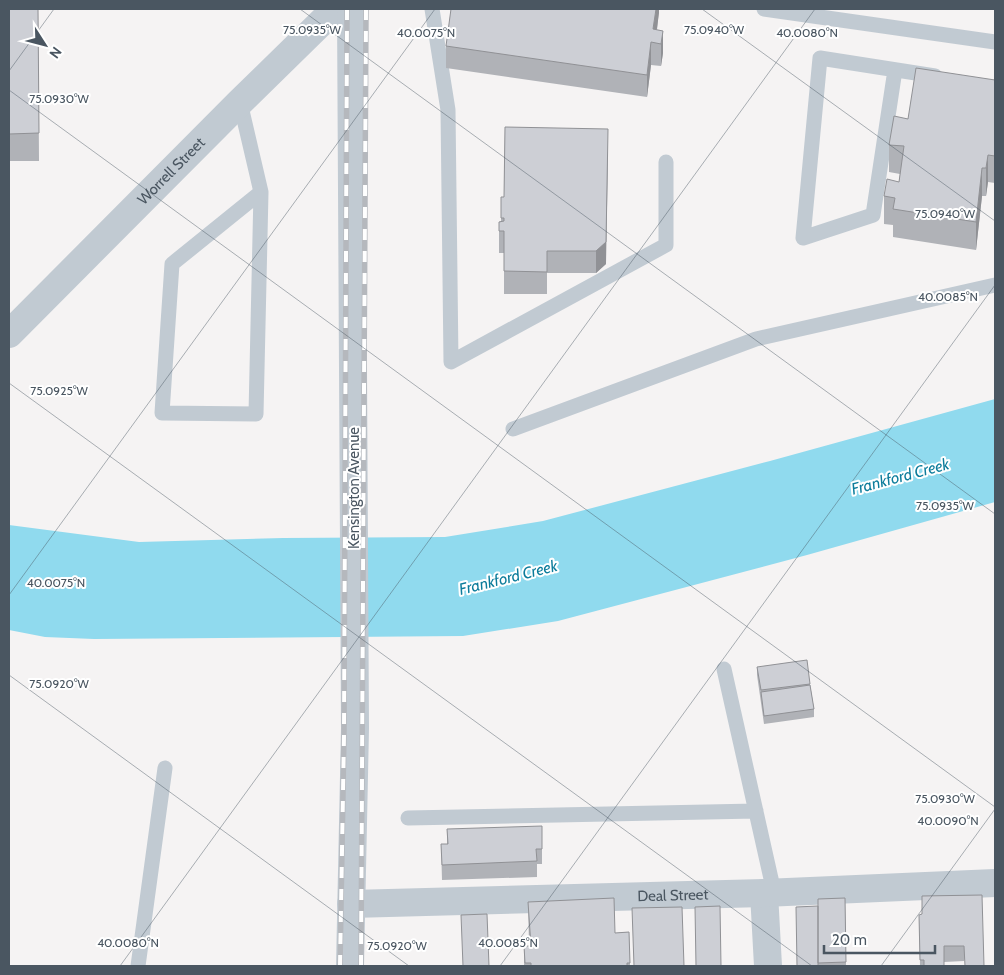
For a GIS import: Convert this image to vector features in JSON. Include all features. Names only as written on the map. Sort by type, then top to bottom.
[{"type":"street","name":"Worrell Street","points":[[9,334],[335,9]]},
{"type":"street","name":"Kensington Avenue","points":[[350,966],[355,728],[352,9]]},
{"type":"street","name":"Deal Street","points":[[351,904],[769,893],[995,883]]},
{"type":"street","points":[[768,966],[769,893]]},
{"type":"lane","points":[[432,9],[448,110],[451,362],[666,245],[666,162]]},
{"type":"lane","points":[[764,9],[995,42]]},
{"type":"lane","points":[[895,70],[873,215],[803,238],[820,58],[895,70],[950,79]]},
{"type":"lane","points":[[240,102],[261,192],[256,414],[162,413],[172,264],[261,192]]},
{"type":"lane","points":[[512,428],[756,339],[995,285]]},
{"type":"lane","points":[[724,670],[756,811],[769,893]]},
{"type":"lane","points":[[138,966],[165,768]]},
{"type":"lane","points":[[408,818],[756,811]]},
{"type":"water","name":"Frankford Creek","points":[[995,399],[995,502],[807,555],[558,621],[463,636],[94,639],[45,637],[9,630],[9,525],[139,542],[283,538],[445,537],[543,521]]},
{"type":"building","points":[[9,9],[38,9],[39,133],[9,134]]},
{"type":"building","points":[[451,9],[656,9],[653,29],[663,31],[661,44],[651,42],[647,75],[446,46]]},
{"type":"building","points":[[916,68],[995,80],[995,156],[988,155],[986,168],[982,168],[976,222],[893,209],[895,198],[884,196],[887,179],[899,182],[904,146],[889,145],[894,116],[908,119]]},
{"type":"building","points":[[505,127],[608,129],[606,242],[596,251],[547,251],[547,272],[504,271],[504,231],[499,231],[499,222],[504,221],[504,218],[501,218],[501,197],[504,197]]},
{"type":"building","points":[[807,660],[810,684],[761,690],[757,667]]},
{"type":"building","points":[[810,685],[814,709],[764,716],[761,692]]},
{"type":"building","points":[[542,826],[542,849],[536,849],[537,861],[442,865],[441,844],[448,844],[447,829]]},
{"type":"building","points":[[982,895],[984,966],[965,966],[964,946],[944,946],[944,966],[924,966],[924,960],[920,960],[919,915],[922,914],[922,896]]},
{"type":"building","points":[[614,898],[615,933],[629,932],[630,963],[627,963],[627,966],[531,966],[531,963],[525,963],[524,946],[531,946],[528,902]]},
{"type":"building","points":[[845,898],[846,962],[818,963],[818,899]]},
{"type":"building","points":[[720,906],[721,966],[696,966],[695,907]]},
{"type":"building","points":[[818,906],[818,966],[797,966],[796,907]]},
{"type":"building","points":[[682,907],[684,966],[634,966],[632,908]]},
{"type":"building","points":[[487,914],[489,966],[463,966],[461,915]]},
{"type":"railway","points":[[340,966],[344,735],[347,9]]},
{"type":"railway","points":[[361,966],[366,9]]}]
